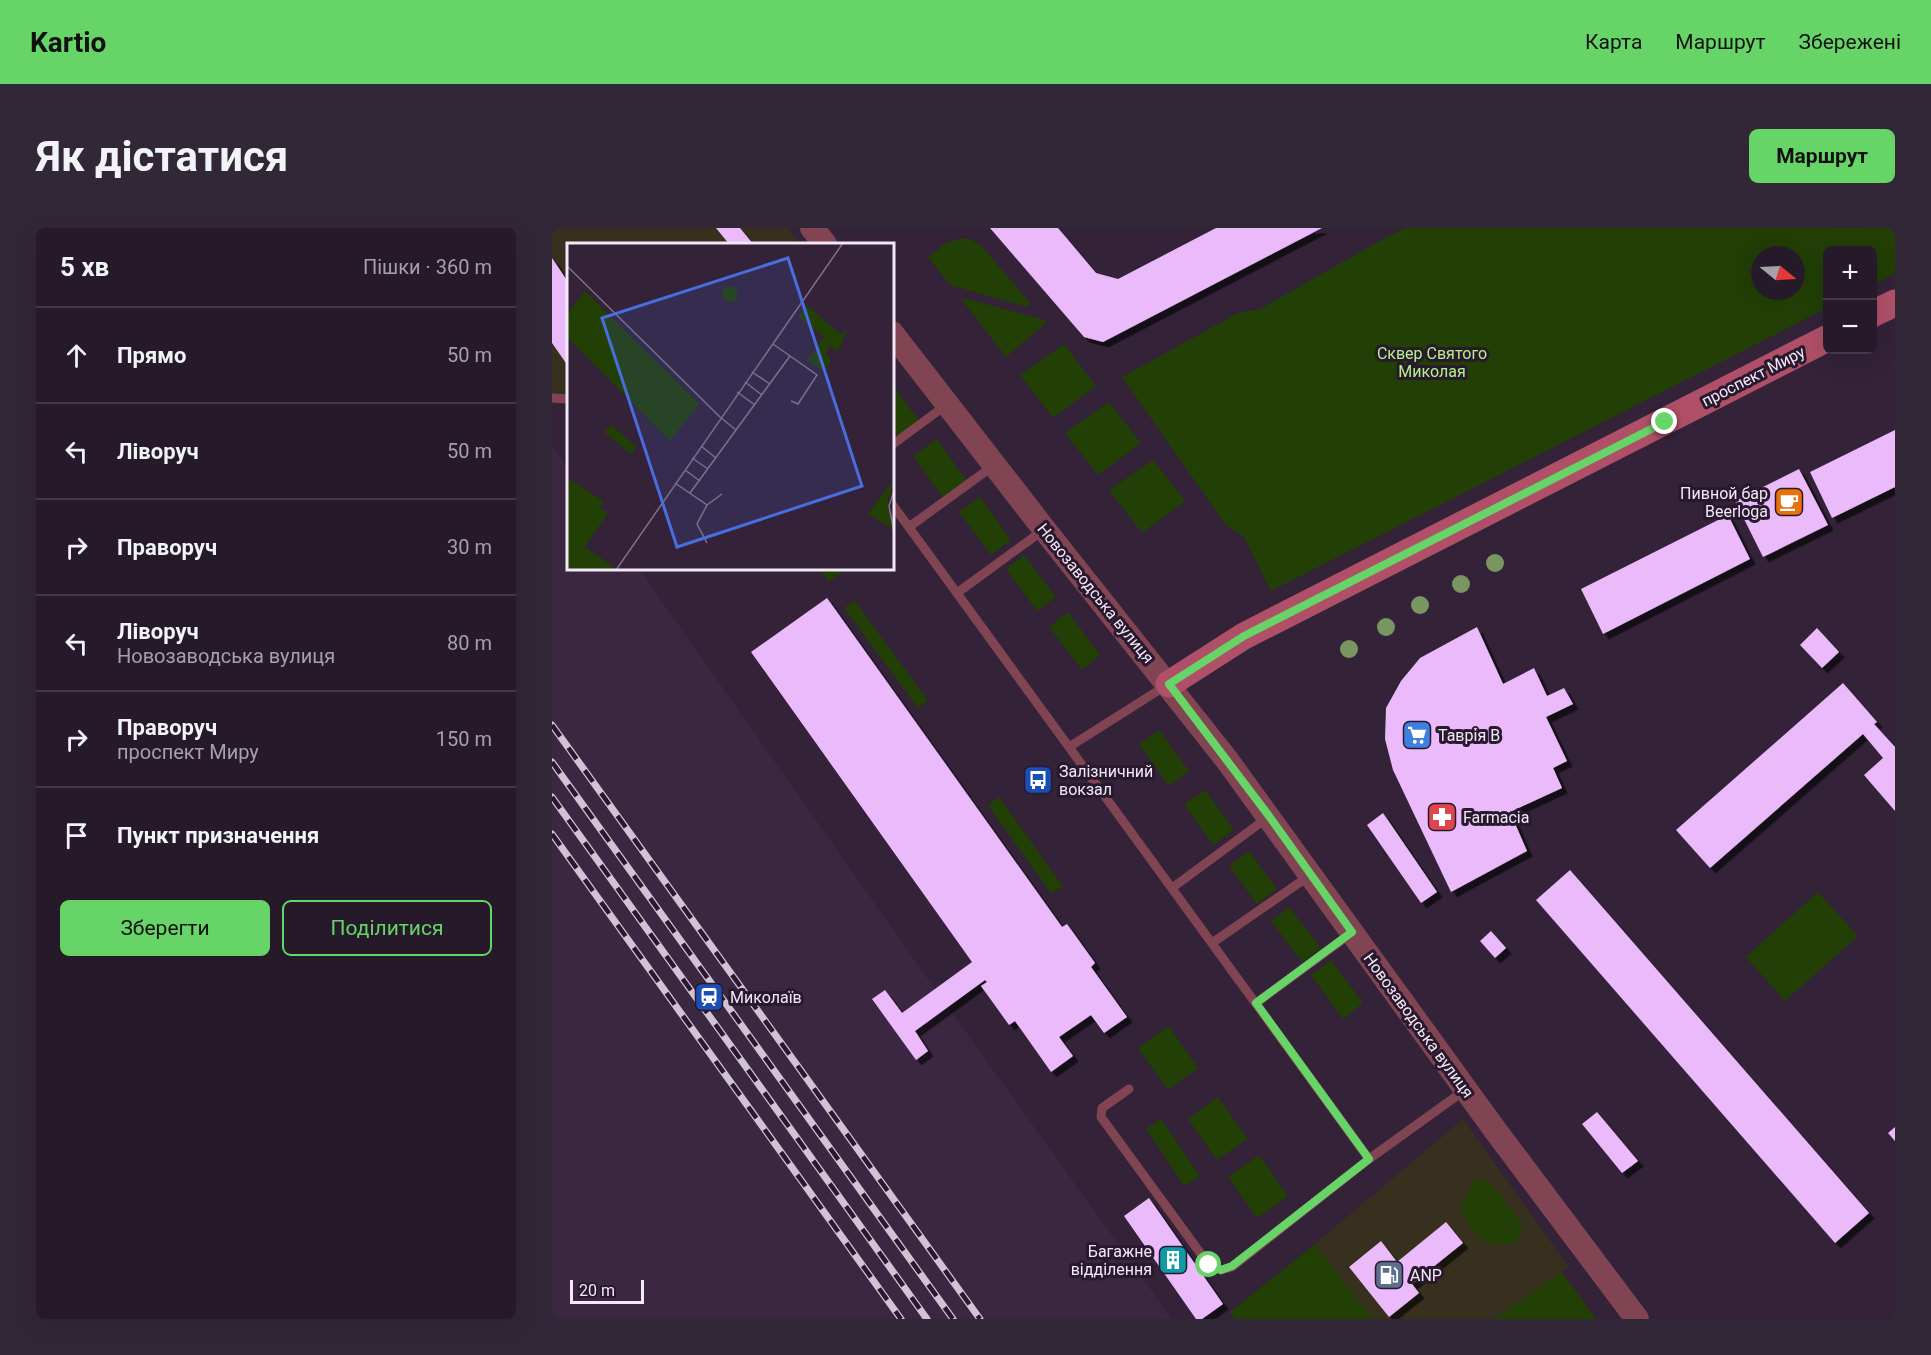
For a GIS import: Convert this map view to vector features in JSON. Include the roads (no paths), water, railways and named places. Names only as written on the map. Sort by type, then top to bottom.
[{"type":"main road","points":[[1877,312],[1895,303]]},
{"type":"main road","name":"проспект Миру","points":[[1169,684],[1244,636],[1823,340]]},
{"type":"street","points":[[812,228],[824,243]]},
{"type":"street","name":"Новозаводська вулиця","points":[[894,336],[1044,529],[1169,684],[1269,816],[1466,1089],[1637,1319]]},
{"type":"lane","points":[[552,398],[567,399]]},
{"type":"lane","points":[[894,444],[948,404]]},
{"type":"lane","points":[[909,527],[994,465]]},
{"type":"lane","points":[[894,507],[1369,1159]]},
{"type":"lane","points":[[957,593],[1044,529]]},
{"type":"lane","points":[[1069,747],[1169,684]]},
{"type":"lane","points":[[1172,888],[1269,816]]},
{"type":"lane","points":[[1212,943],[1311,874]]},
{"type":"lane","points":[[1256,1003],[1352,932]]},
{"type":"lane","points":[[1130,1089],[1102,1108],[1101,1117],[1209,1265],[1221,1270],[1232,1266],[1369,1159],[1466,1089]]},
{"type":"railway","points":[[552,725],[980,1319]]},
{"type":"railway","points":[[552,762],[953,1319]]},
{"type":"railway","points":[[552,797],[927,1319]]},
{"type":"railway","points":[[552,834],[901,1319]]},
{"type":"place","name":"Пивной бар Beerloga","points":[[1789,502]]},
{"type":"place","name":"Таврія В","points":[[1417,735]]},
{"type":"place","name":"Залізничний вокзал","points":[[1038,780]]},
{"type":"place","name":"Farmacia","points":[[1442,817]]},
{"type":"place","name":"Миколаїв","points":[[709,997]]},
{"type":"place","name":"Багажне відділення","points":[[1173,1260]]},
{"type":"place","name":"ANP","points":[[1389,1275]]},
{"type":"park label","name":"Сквер Святого Миколая","points":[[1432,362]]}]
